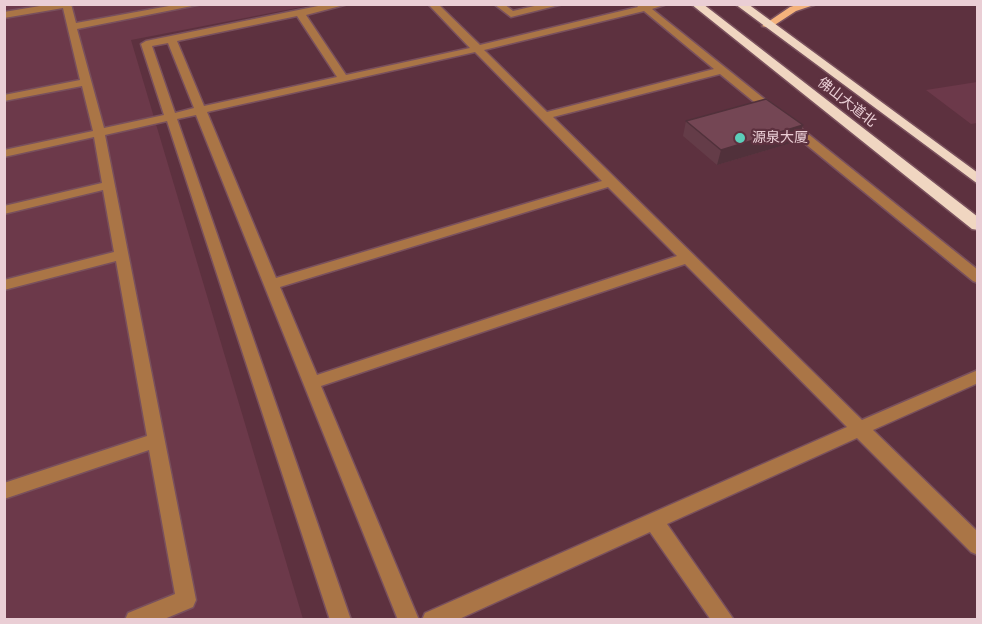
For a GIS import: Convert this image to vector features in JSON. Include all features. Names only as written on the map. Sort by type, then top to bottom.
[{"type":"highway","name":"佛山大道北","points":[[696,4],[978,225]]},
{"type":"highway","name":"佛山大道北","points":[[740,4],[767,27],[978,180]]},
{"type":"main road","points":[[767,27],[793,9],[813,4]]},
{"type":"street","points":[[72,27],[198,4]]},
{"type":"street","points":[[341,620],[146,44],[344,4]]},
{"type":"street","points":[[432,4],[978,546]]},
{"type":"street","points":[[498,4],[511,14],[560,4]]},
{"type":"street","points":[[4,154],[477,49],[663,4]]},
{"type":"street","points":[[4,15],[66,5],[99,133],[186,600],[135,620]]},
{"type":"street","points":[[643,7],[978,278]]},
{"type":"street","points":[[300,13],[344,79]]},
{"type":"street","points":[[171,39],[409,620]]},
{"type":"street","points":[[544,116],[722,70]]},
{"type":"street","points":[[4,98],[86,82]]},
{"type":"street","points":[[272,284],[611,182]]},
{"type":"street","points":[[4,210],[108,185]]},
{"type":"street","points":[[4,285],[122,255]]},
{"type":"street","points":[[312,383],[687,258]]},
{"type":"street","points":[[432,620],[978,376]]},
{"type":"street","points":[[4,491],[156,440]]},
{"type":"street","points":[[653,521],[724,620]]},
{"type":"shaded area","points":[[4,5],[312,5],[131,40],[303,619],[5,619]]},
{"type":"shaded area","points":[[977,82],[977,123],[971,124],[926,90]]},
{"type":"building","points":[[766,99],[803,125],[721,150],[686,121]]},
{"type":"place","name":"源泉大厦","points":[[740,138]]}]
